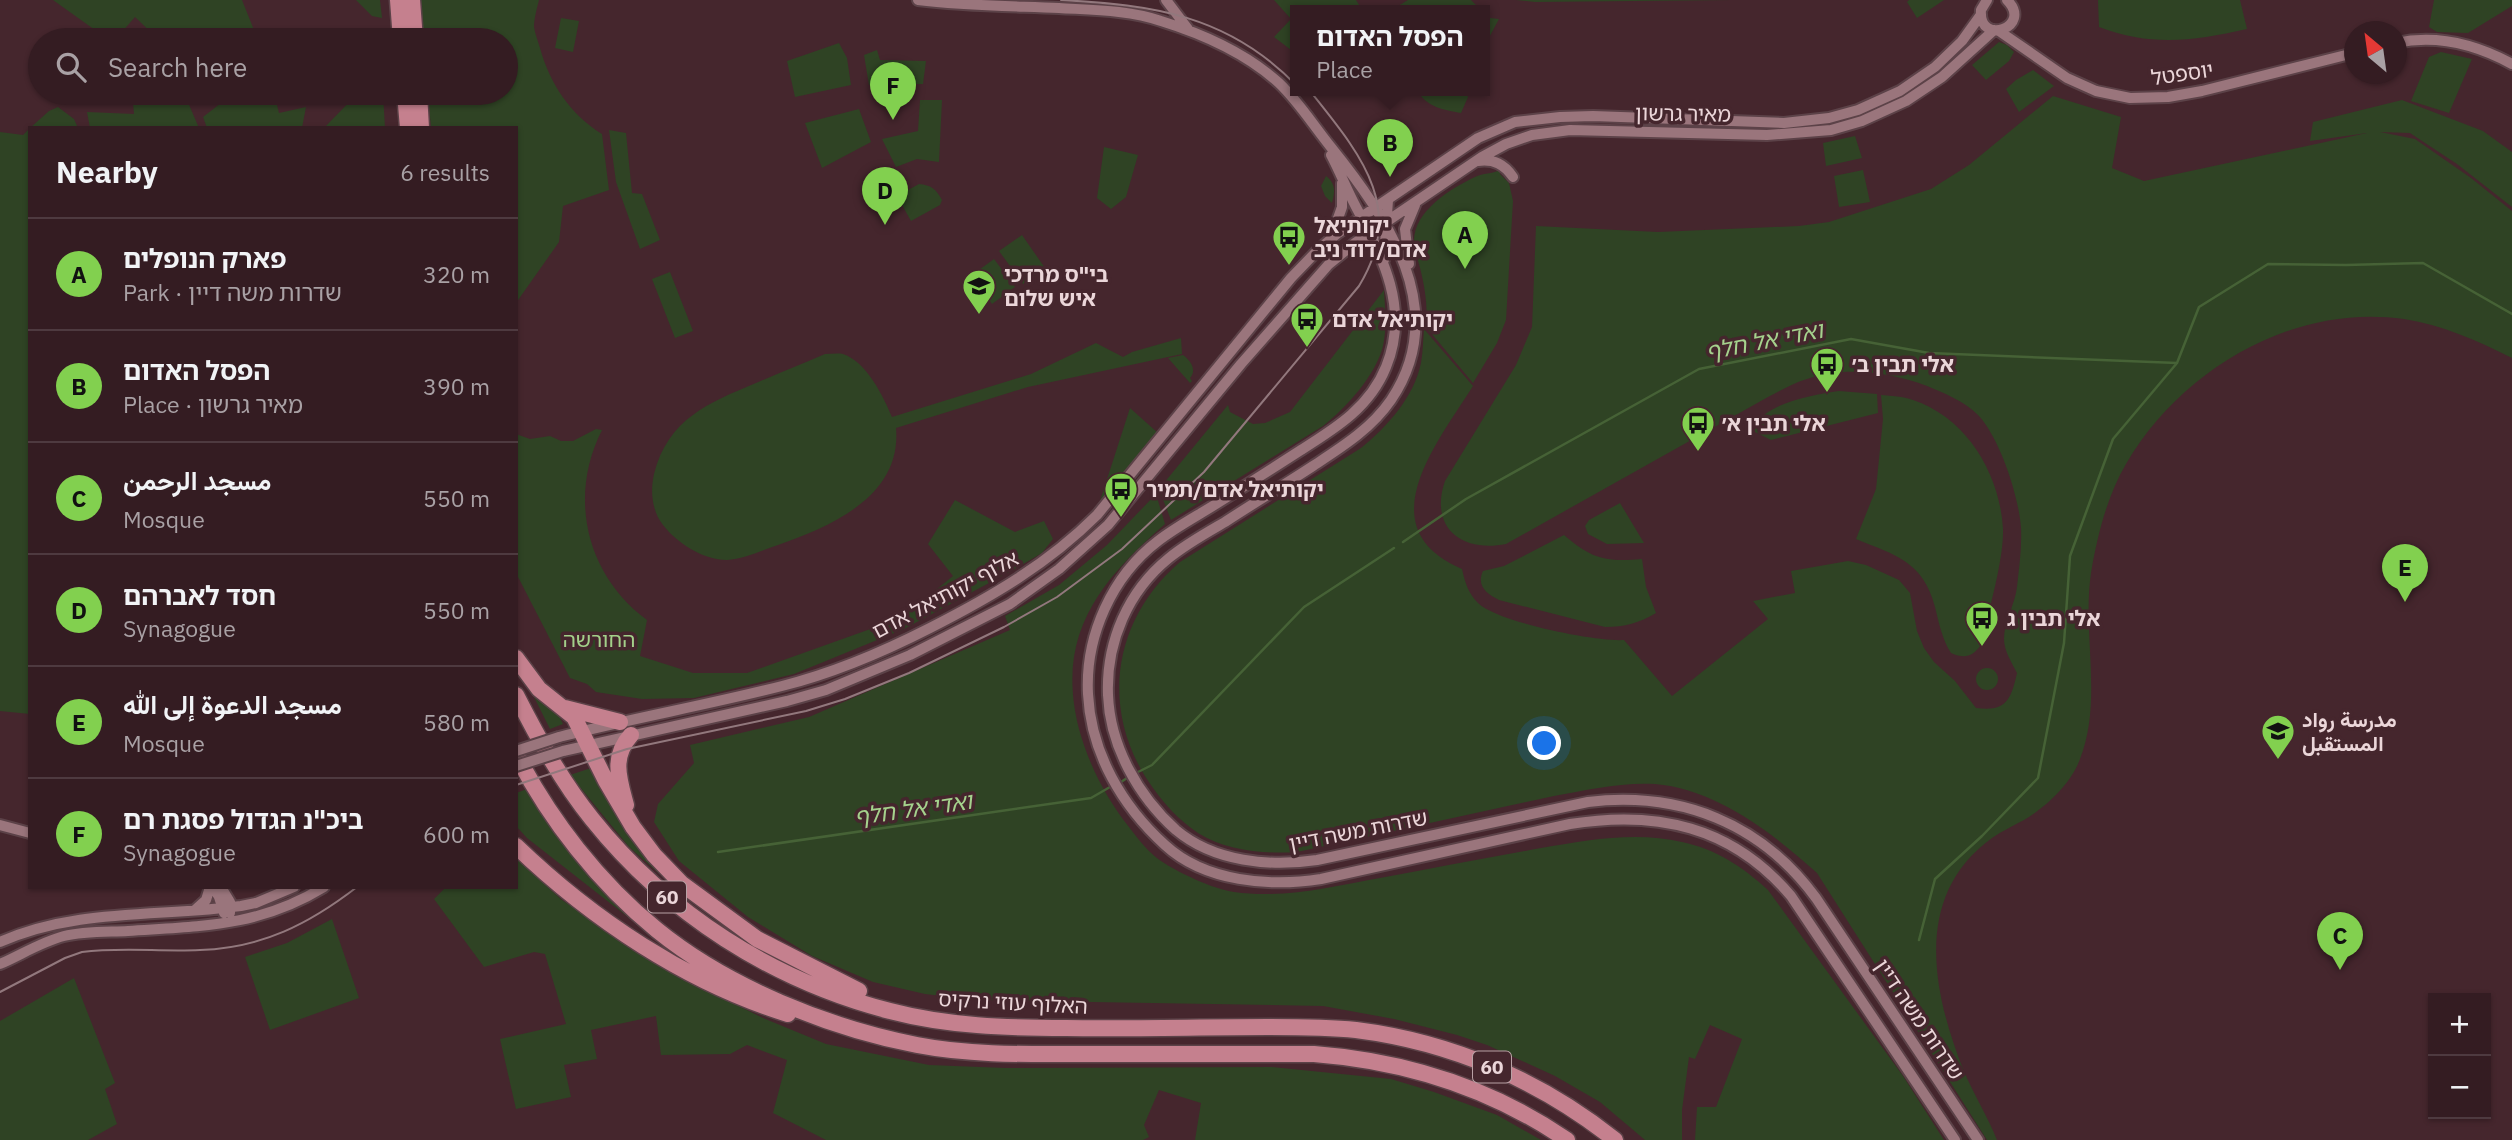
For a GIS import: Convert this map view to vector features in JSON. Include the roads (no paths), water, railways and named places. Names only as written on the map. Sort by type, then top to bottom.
[{"type":"highway","points":[[398,0],[400,28]]},
{"type":"highway","points":[[412,0],[414,28]]},
{"type":"highway","points":[[406,105],[408,126]]},
{"type":"highway","points":[[420,105],[421,126]]},
{"type":"highway","points":[[518,661],[539,689],[565,708],[585,738],[633,827],[654,855],[682,884],[757,939],[834,980],[897,1009]]},
{"type":"highway","name":"60","points":[[518,699],[539,738],[591,818],[626,858],[667,896],[710,929],[754,957],[808,982],[897,1009]]},
{"type":"highway","points":[[565,708],[620,722]]},
{"type":"highway","points":[[631,735],[620,751],[617,767],[633,827]]},
{"type":"highway","name":"60","points":[[518,756],[531,783],[562,829],[598,872],[657,930],[703,962],[792,1007],[872,1034],[916,1045],[958,1051],[1314,1054],[1350,1056],[1392,1063],[1472,1089],[1523,1113],[1567,1140]]},
{"type":"highway","points":[[518,848],[601,916],[700,978],[762,1006],[872,1034]]},
{"type":"highway","name":"האלוף עוזי נרקיס","points":[[897,1009],[1001,1026],[1316,1028],[1396,1036],[1435,1046],[1506,1073],[1559,1099],[1615,1140]]},
{"type":"street","name":"שדרות משה דיין","points":[[918,0],[1081,9],[1136,15],[1190,31],[1231,50],[1262,70],[1290,96]]},
{"type":"street","points":[[1166,0],[1190,31]]},
{"type":"street","name":"מאיר גרשון","points":[[1369,213],[1478,138],[1503,126],[1526,120],[1593,116],[1767,124],[1812,121],[1843,115],[1900,91],[1935,67],[1962,41],[1980,16],[1987,0]]},
{"type":"street","name":"יוספטל","points":[[2007,0],[2014,15],[2017,35],[2024,47]]},
{"type":"street","points":[[2014,15],[2022,0]]},
{"type":"street","name":"מאיר גרשון","points":[[1370,233],[1475,161],[1520,138],[1552,132],[1602,130],[1767,135],[1814,133],[1846,126],[1906,101],[1942,76],[1996,31],[2008,27],[2014,15]]},
{"type":"street","name":"יוספטל","points":[[1980,16],[1984,25],[2024,47],[2051,69],[2081,85],[2113,95],[2148,98],[2202,91],[2344,56]]},
{"type":"street","points":[[2407,42],[2420,40],[2469,45],[2512,64]]},
{"type":"street","name":"שדרות משה דיין","points":[[1290,96],[1366,195],[1369,213]]},
{"type":"street","name":"שדרות משה דיין","points":[[1320,134],[1342,177],[1369,213],[1385,224],[1404,263],[1412,284],[1416,309],[1411,354],[1395,395],[1380,415],[1343,447],[1168,558],[1142,584],[1126,609],[1111,654],[1108,707],[1115,738],[1141,789],[1167,822],[1192,841],[1223,854],[1282,864],[1317,860],[1553,808],[1606,800],[1660,801],[1711,815],[1766,846],[1799,876],[1978,1140]]},
{"type":"street","points":[[1475,161],[1487,160],[1500,164],[1513,177]]},
{"type":"street","points":[[1331,239],[1342,207],[1342,177]]},
{"type":"street","points":[[1384,264],[1388,200]]},
{"type":"street","points":[[1412,284],[1405,233],[1406,222],[1417,202]]},
{"type":"street","points":[[1369,213],[1370,233]]},
{"type":"street","name":"אלוף יקותיאל אדם","points":[[518,765],[564,751],[620,722],[783,686],[849,665],[915,635],[1017,580],[1070,540],[1097,514],[1291,278],[1331,239],[1369,213]]},
{"type":"street","name":"שדרות משה דיין","points":[[1370,233],[1395,298],[1395,335],[1378,385],[1365,403],[1332,431],[1156,543],[1127,572],[1109,600],[1092,650],[1088,688],[1092,727],[1104,763],[1113,780],[1139,819],[1169,849],[1217,873],[1281,884],[1321,879],[1570,824],[1599,820],[1658,820],[1702,833],[1754,861],[1791,896],[1955,1140]]},
{"type":"street","name":"אלוף יקותיאל אדם","points":[[518,751],[559,737],[631,735],[787,701],[854,680],[910,655],[1026,593],[1083,549],[1108,525],[1318,274],[1346,248],[1370,233]]},
{"type":"street","points":[[0,825],[28,832]]},
{"type":"street","points":[[193,911],[206,900],[210,889]]},
{"type":"street","points":[[213,889],[227,908]]},
{"type":"street","points":[[222,889],[228,896],[228,922]]},
{"type":"street","points":[[0,942],[30,930],[68,920],[227,908],[256,903],[289,889]]},
{"type":"street","points":[[0,964],[48,941],[72,934],[260,917],[283,909],[320,889]]},
{"type":"waterway","points":[[1919,940],[1935,879],[1982,836],[2038,778],[2064,643],[2070,556],[2113,439],[2177,363],[2199,307],[2268,264],[2423,263],[2512,314]]},
{"type":"waterway","name":"ואדי אל חלף","points":[[1403,542],[1466,499],[1699,369],[1851,339],[1929,353],[2177,363]]},
{"type":"waterway","name":"ואדי אל חלף","points":[[1138,772],[1152,765],[1304,607],[1394,548]]},
{"type":"waterway","name":"ואדי אל חלף","points":[[1121,782],[1127,778]]},
{"type":"waterway","name":"ואדי אל חלף","points":[[718,852],[1091,798],[1110,787]]},
{"type":"tram line","points":[[1061,0],[1127,6],[1188,18],[1244,43],[1290,79]]},
{"type":"tram line","points":[[518,784],[627,749],[806,711],[845,699],[909,673],[1004,627],[1057,597],[1122,549],[1204,472],[1359,286],[1373,258],[1379,231],[1378,206],[1371,182],[1346,137],[1314,96]]},
{"type":"tram line","points":[[0,992],[82,952],[200,950],[244,945],[303,923],[354,889]]},
{"type":"place","name":"ביכ\"נ הגדול פסגת רם","points":[[893,120]]},
{"type":"place","name":"הפסל האדום","points":[[1390,177]]},
{"type":"place","name":"חסד לאברהם","points":[[885,225]]},
{"type":"place","name":"יקותיאל אדם/דוד ניב","points":[[1289,267]]},
{"type":"place","name":"פארק הנופלים","points":[[1465,269]]},
{"type":"place","name":"בי\"ס מרדכי איש שלום","points":[[979,316]]},
{"type":"place","name":"יקותיאל אדם","points":[[1307,349]]},
{"type":"place","name":"אלי תבין ב׳","points":[[1827,394]]},
{"type":"place","name":"אלי תבין א׳","points":[[1698,453]]},
{"type":"place","name":"יקותיאל אדם/תמיר","points":[[1121,519]]},
{"type":"place","name":"مسجد الدعوة إلى الله","points":[[2405,602]]},
{"type":"place","name":"אלי תבין ג","points":[[1982,648]]},
{"type":"place","name":"مدرسة رواد المستقبل","points":[[2278,761]]},
{"type":"place","name":"مسجد الرحمن","points":[[2340,970]]},
{"type":"park label","name":"החורשה","points":[[599,639]]}]
